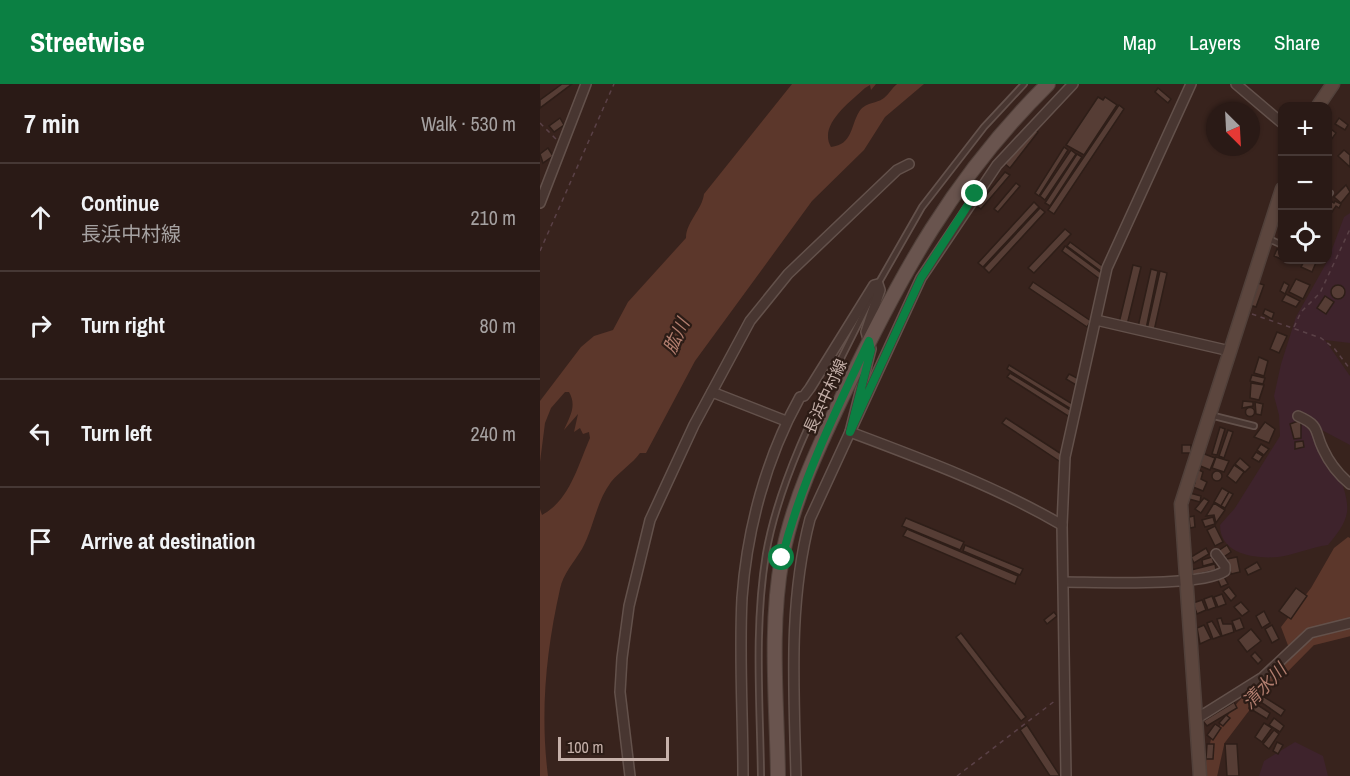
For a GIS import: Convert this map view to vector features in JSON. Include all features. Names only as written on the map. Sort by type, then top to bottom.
[{"type":"main road","name":"長浜中村線","points":[[778,776],[776,607],[782,558],[792,516],[809,471],[887,303],[933,225],[973,166],[1048,84]]},
{"type":"street","points":[[540,203],[543,185],[586,84]]},
{"type":"street","points":[[796,776],[794,607],[799,561],[810,519],[902,317],[946,237],[998,165],[1073,84]]},
{"type":"street","points":[[1066,776],[1062,525],[1065,457],[1107,268],[1191,84]]},
{"type":"street","points":[[1236,84],[1278,120]]},
{"type":"street","points":[[1321,102],[1333,84]]},
{"type":"street","points":[[630,776],[620,692],[629,606],[650,520],[712,392],[750,321],[788,274],[897,170],[909,164]]},
{"type":"street","points":[[1200,776],[1181,504],[1278,202]]},
{"type":"street","points":[[743,776],[742,598],[750,542],[766,473],[786,421],[800,397],[804,396],[810,388],[869,290],[878,284],[880,290],[866,332],[871,350],[850,432]]},
{"type":"street","points":[[1096,320],[1230,351]]},
{"type":"street","points":[[712,392],[786,421]]},
{"type":"street","points":[[1298,416],[1308,420],[1317,430],[1323,450],[1333,467],[1350,484]]},
{"type":"street","points":[[850,432],[956,473],[1021,502],[1062,525]]},
{"type":"street","points":[[1064,582],[1185,580],[1210,577],[1225,571],[1226,566],[1216,554]]},
{"type":"street","points":[[1197,719],[1263,677],[1310,633],[1350,623]]},
{"type":"lane","points":[[761,776],[759,626],[766,553],[784,489],[818,407],[878,284],[922,207],[984,127],[1024,84]]},
{"type":"lane","points":[[1267,238],[1278,243]]},
{"type":"lane","points":[[1210,415],[1254,426]]},
{"type":"path","points":[[540,251],[614,84]]},
{"type":"path","points":[[540,123],[561,144]]},
{"type":"path","points":[[1293,328],[1301,312],[1320,293],[1350,229]]},
{"type":"path","points":[[1243,311],[1293,328],[1329,344],[1350,369]]},
{"type":"path","points":[[957,776],[1064,694]]},
{"type":"shaded area","points":[[1350,213],[1350,343],[1325,340],[1350,376],[1350,445],[1318,428],[1342,481],[1347,503],[1346,517],[1340,530],[1328,545],[1278,557],[1259,557],[1240,553],[1226,543],[1220,525],[1235,508],[1280,436],[1279,415],[1274,396],[1281,364],[1296,317],[1326,264],[1332,264],[1332,249],[1344,217]]},
{"type":"shaded area","points":[[1295,742],[1323,756],[1328,776],[1259,776],[1264,761]]},
{"type":"water","name":"肱川","points":[[792,84],[876,84],[871,90],[870,85],[865,88],[844,107],[832,122],[828,139],[831,147],[847,139],[861,109],[884,98],[897,84],[924,84],[885,117],[864,150],[812,201],[695,361],[646,453],[640,453],[606,490],[586,541],[561,584],[551,636],[546,682],[545,729],[548,776],[540,776],[540,509],[542,515],[560,500],[572,481],[590,438],[589,432],[583,434],[580,428],[574,432],[578,414],[564,430],[573,406],[569,392],[565,392],[551,408],[545,423],[540,462],[540,401],[581,347],[594,336],[613,330],[628,302],[686,238],[704,194]]},
{"type":"water","points":[[1348,537],[1350,538],[1350,620],[1309,630],[1289,648],[1281,627],[1311,588],[1334,548]]},
{"type":"building","points":[[562,84],[572,84],[540,108],[540,100]]},
{"type":"building","points":[[1158,88],[1171,99],[1168,103],[1155,92]]},
{"type":"building","points":[[1098,97],[1103,100],[1105,97],[1117,105],[1084,155],[1066,145]]},
{"type":"building","points":[[1119,105],[1124,109],[1054,214],[1048,210]]},
{"type":"building","points":[[560,118],[564,125],[554,132],[549,126]]},
{"type":"building","points":[[1339,118],[1348,125],[1345,130],[1335,124]]},
{"type":"building","points":[[1033,128],[1038,132],[1010,168],[1005,164]]},
{"type":"building","points":[[1064,147],[1068,150],[1039,196],[1035,193]]},
{"type":"building","points":[[548,148],[553,156],[543,163],[540,154]]},
{"type":"building","points":[[1071,150],[1076,154],[1045,200],[1040,196]]},
{"type":"building","points":[[1344,150],[1350,155],[1350,167],[1338,156]]},
{"type":"building","points":[[1077,154],[1082,157],[1050,206],[1045,203]]},
{"type":"building","points":[[1005,172],[1010,175],[981,209],[977,206]]},
{"type":"building","points":[[1016,183],[1020,186],[998,212],[994,209]]},
{"type":"building","points":[[1346,185],[1350,192],[1341,203],[1334,197]]},
{"type":"building","points":[[1034,202],[1039,207],[983,267],[978,263]]},
{"type":"building","points":[[1332,202],[1341,204],[1339,208],[1336,206],[1332,212]]},
{"type":"building","points":[[1040,208],[1045,212],[989,273],[984,268]]},
{"type":"building","points":[[1065,229],[1071,234],[1034,273],[1028,268]]},
{"type":"building","points":[[1070,242],[1105,268],[1102,272],[1067,246]]},
{"type":"building","points":[[1065,246],[1104,275],[1101,280],[1062,251]]},
{"type":"building","points":[[1303,264],[1315,264],[1312,272],[1301,267]]},
{"type":"building","points":[[1133,265],[1141,267],[1127,325],[1119,323]]},
{"type":"building","points":[[1151,269],[1158,271],[1146,329],[1138,327]]},
{"type":"building","points":[[1160,271],[1167,273],[1154,331],[1147,329]]},
{"type":"building","points":[[1296,279],[1310,285],[1303,299],[1289,292]]},
{"type":"building","points":[[1033,282],[1091,321],[1087,327],[1029,288]]},
{"type":"building","points":[[1284,282],[1289,285],[1285,294],[1280,291]]},
{"type":"building","points":[[1258,283],[1264,285],[1256,307],[1250,305]]},
{"type":"building","points":[[1338,285],[1343,287],[1345,292],[1343,297],[1338,299],[1333,297],[1331,292],[1333,287]]},
{"type":"building","points":[[1286,294],[1300,301],[1296,307],[1282,301]]},
{"type":"building","points":[[1325,296],[1334,302],[1326,314],[1317,308]]},
{"type":"building","points":[[1265,309],[1274,313],[1272,319],[1263,314]]},
{"type":"building","points":[[1277,332],[1287,336],[1279,353],[1270,349]]},
{"type":"building","points":[[1259,357],[1268,361],[1264,376],[1254,373]]},
{"type":"building","points":[[1009,365],[1074,405],[1071,409],[1007,369]]},
{"type":"building","points":[[1010,373],[1072,411],[1068,416],[1007,377]]},
{"type":"building","points":[[1069,374],[1079,379],[1076,385],[1066,379]]},
{"type":"building","points":[[1252,375],[1265,378],[1263,384],[1250,381]]},
{"type":"building","points":[[1251,383],[1264,385],[1259,400],[1250,398]]},
{"type":"building","points":[[1243,401],[1253,402],[1253,406],[1242,408]]},
{"type":"building","points":[[1255,402],[1263,404],[1261,415],[1256,414]]},
{"type":"building","points":[[1250,407],[1255,412],[1250,417],[1245,412]]},
{"type":"building","points":[[1006,418],[1063,455],[1059,461],[1002,423]]},
{"type":"building","points":[[1301,420],[1301,438],[1294,439],[1290,424]]},
{"type":"building","points":[[1265,422],[1275,429],[1269,443],[1254,437]]},
{"type":"building","points":[[1220,427],[1225,429],[1217,455],[1212,454]]},
{"type":"building","points":[[1228,430],[1233,432],[1224,458],[1219,456]]},
{"type":"building","points":[[1303,441],[1304,447],[1295,449],[1295,442]]},
{"type":"building","points":[[1261,444],[1269,449],[1264,455],[1257,450]]},
{"type":"building","points":[[1182,445],[1191,445],[1191,453],[1182,453]]},
{"type":"building","points":[[1256,452],[1263,456],[1259,462],[1252,458]]},
{"type":"building","points":[[1202,453],[1215,458],[1210,470],[1198,465]]},
{"type":"building","points":[[1216,457],[1229,461],[1224,472],[1212,468]]},
{"type":"building","points":[[1240,458],[1250,467],[1245,472],[1235,464]]},
{"type":"building","points":[[1234,465],[1244,472],[1236,483],[1227,476]]},
{"type":"building","points":[[1197,469],[1203,472],[1201,479],[1207,482],[1203,491],[1193,487],[1195,483],[1192,482]]},
{"type":"building","points":[[1217,471],[1221,472],[1221,480],[1217,481],[1213,480],[1212,476],[1213,472]]},
{"type":"building","points":[[1222,488],[1229,492],[1221,506],[1214,502]]},
{"type":"building","points":[[1229,492],[1233,494],[1225,508],[1221,506]]},
{"type":"building","points":[[1190,493],[1201,496],[1200,502],[1189,499]]},
{"type":"building","points":[[1204,498],[1209,501],[1201,513],[1195,509]]},
{"type":"building","points":[[1214,503],[1225,510],[1216,523],[1214,515],[1206,516]]},
{"type":"building","points":[[1194,516],[1195,527],[1190,528],[1189,517]]},
{"type":"building","points":[[1213,517],[1215,524],[1205,527],[1202,520]]},
{"type":"building","points":[[906,518],[964,542],[960,550],[902,526]]},
{"type":"building","points":[[1215,526],[1223,542],[1215,546],[1207,530]]},
{"type":"building","points":[[907,529],[1018,576],[1015,584],[903,536]]},
{"type":"building","points":[[965,545],[1023,569],[1020,575],[963,551]]},
{"type":"building","points":[[1227,545],[1231,552],[1222,558],[1218,551]]},
{"type":"building","points":[[1206,548],[1209,554],[1194,563],[1191,557]]},
{"type":"building","points":[[1212,557],[1214,563],[1203,566],[1202,560]]},
{"type":"building","points":[[1237,557],[1240,572],[1231,574],[1227,559]]},
{"type":"building","points":[[1257,562],[1261,569],[1248,575],[1245,569]]},
{"type":"building","points":[[1215,564],[1216,570],[1193,575],[1191,570]]},
{"type":"building","points":[[1223,575],[1228,584],[1221,587],[1217,578]]},
{"type":"building","points":[[1229,587],[1236,596],[1231,601],[1223,591]]},
{"type":"building","points":[[1296,588],[1307,596],[1291,619],[1279,611]]},
{"type":"building","points":[[1222,594],[1226,604],[1218,607],[1214,597]]},
{"type":"building","points":[[1212,596],[1216,607],[1208,610],[1204,599]]},
{"type":"building","points":[[1202,600],[1206,610],[1197,614],[1193,603]]},
{"type":"building","points":[[1241,602],[1249,611],[1242,616],[1234,607]]},
{"type":"building","points":[[1264,611],[1270,623],[1262,628],[1256,616]]},
{"type":"building","points":[[1054,612],[1057,616],[1047,624],[1044,620]]},
{"type":"building","points":[[1221,618],[1223,624],[1232,624],[1234,632],[1222,636],[1217,619]]},
{"type":"building","points":[[1240,618],[1244,628],[1236,631],[1232,621]]},
{"type":"building","points":[[1212,621],[1221,636],[1213,639],[1207,623]]},
{"type":"building","points":[[1204,625],[1211,639],[1200,644],[1197,628]]},
{"type":"building","points":[[1272,625],[1279,639],[1272,643],[1265,629]]},
{"type":"building","points":[[1251,629],[1261,641],[1247,652],[1238,640]]},
{"type":"building","points":[[961,633],[1026,717],[1021,721],[956,637]]},
{"type":"building","points":[[1255,652],[1262,660],[1258,664],[1251,656]]},
{"type":"building","points":[[1261,695],[1285,710],[1281,716],[1258,700]]},
{"type":"building","points":[[1234,702],[1237,708],[1207,726],[1203,721]]},
{"type":"building","points":[[1253,702],[1270,713],[1267,719],[1249,708]]},
{"type":"building","points":[[1226,715],[1230,718],[1223,726],[1219,723]]},
{"type":"building","points":[[1274,718],[1284,726],[1280,732],[1269,725]]},
{"type":"building","points":[[1264,723],[1272,728],[1262,742],[1255,737]]},
{"type":"building","points":[[1215,724],[1221,728],[1213,740],[1207,735]]},
{"type":"building","points":[[1027,725],[1060,776],[1050,776],[1020,730]]},
{"type":"building","points":[[1274,730],[1279,734],[1269,749],[1263,744]]},
{"type":"building","points":[[1277,742],[1283,745],[1278,754],[1273,751]]},
{"type":"building","points":[[1207,744],[1214,744],[1213,759],[1206,759]]},
{"type":"building","points":[[1225,744],[1237,744],[1239,776],[1227,776]]},
{"type":"waterway","name":"清水川","points":[[1210,776],[1218,740],[1243,707],[1310,639],[1350,629]]},
{"type":"route","points":[[782,558],[792,516],[809,471],[869,341],[871,350],[851,419],[850,432],[887,354],[890,340],[921,278],[975,194]]}]
